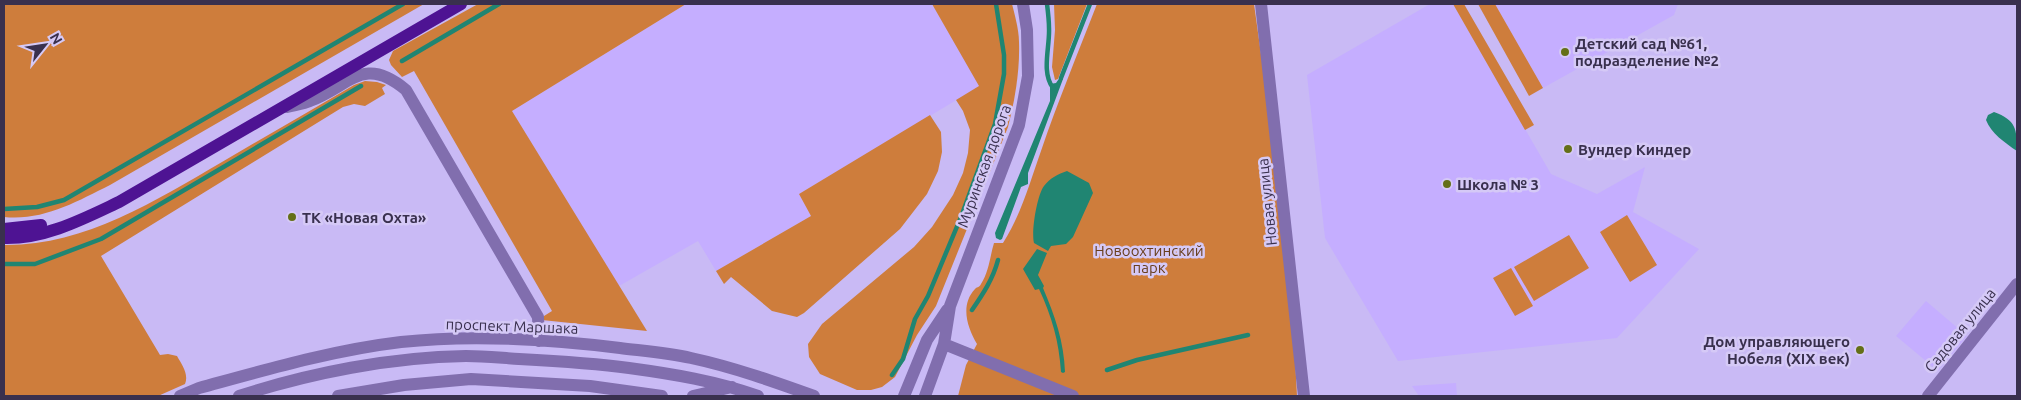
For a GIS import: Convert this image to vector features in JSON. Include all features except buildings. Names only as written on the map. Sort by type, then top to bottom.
[{"type":"main road","points":[[4,229],[37,226],[72,216],[114,194],[444,4]]},
{"type":"main road","points":[[4,238],[38,234],[77,222],[119,202],[461,4]]},
{"type":"street","name":"Муринская дорога","points":[[925,396],[944,344],[950,306],[1021,117],[1028,76],[1028,54],[1023,4]]},
{"type":"street","name":"Новая улица","points":[[1261,4],[1304,396]]},
{"type":"street","points":[[283,108],[310,102],[355,76],[378,74],[394,80],[406,90],[538,317],[539,340]]},
{"type":"street","name":"Садовая улица","points":[[1928,396],[2017,284]]},
{"type":"street","name":"Муринская дорога","points":[[904,396],[927,340],[950,306]]},
{"type":"street","name":"проспект Маршака","points":[[180,396],[199,388],[349,351],[393,344],[473,338],[539,340],[597,345],[692,358],[781,384],[814,396]]},
{"type":"street","points":[[944,344],[1073,396]]},
{"type":"street","points":[[239,396],[351,368],[402,360],[467,356],[590,363],[690,377],[732,387],[758,396]]},
{"type":"street","points":[[338,396],[395,386],[470,378],[590,386],[662,396]]},
{"type":"street","points":[[693,396],[732,387]]},
{"type":"shaded area","points":[[686,4],[932,4],[980,86],[799,194],[811,216],[716,271],[698,241],[619,286],[512,111]]},
{"type":"shaded area","name":"Школа № 3","points":[[1430,4],[1453,4],[1551,174],[1597,194],[1645,167],[1633,212],[1699,249],[1617,338],[1398,361],[1325,238],[1307,75]]},
{"type":"shaded area","name":"Детский сад №61, подразделение №2","points":[[1495,4],[1678,4],[1674,15],[1543,88]]},
{"type":"shaded area","points":[[1063,73],[1063,79],[1028,173],[1028,184],[1021,187],[1000,240],[996,238],[995,233],[1050,101],[1050,84],[1056,83]]},
{"type":"shaded area","points":[[1994,112],[2007,118],[2014,126],[2017,151],[1999,137],[1988,125],[1986,120],[1988,115]]},
{"type":"shaded area","points":[[1067,171],[1089,183],[1093,193],[1073,237],[1066,244],[1051,246],[1048,251],[1034,243],[1033,231],[1037,205],[1041,191],[1046,183],[1060,173]]},
{"type":"shaded area","points":[[1037,249],[1047,253],[1038,275],[1044,286],[1043,288],[1058,329],[1063,350],[1065,372],[1063,373],[1061,372],[1057,339],[1048,309],[1039,289],[1035,290],[1023,269]]},
{"type":"shaded area","points":[[1926,301],[1967,336],[1938,371],[1896,336]]},
{"type":"shaded area","points":[[1456,383],[1457,396],[1419,396],[1412,386]]},
{"type":"green space","points":[[4,4],[424,4],[85,198],[46,213],[32,216],[4,217]]},
{"type":"green space","points":[[478,4],[686,4],[512,111],[647,331],[542,320],[544,316],[552,311],[414,71],[402,77],[391,65],[389,60],[393,51]]},
{"type":"green space","points":[[932,4],[1012,4],[1017,23],[1019,53],[1013,106],[1008,127],[936,306],[917,335],[895,377],[882,387],[871,390],[857,390],[820,374],[809,357],[808,344],[822,324],[914,247],[932,227],[953,195],[963,173],[968,153],[970,130],[963,111],[956,100],[979,86]]},
{"type":"green space","points":[[1054,4],[1087,4],[1058,79],[1055,80],[1052,67],[1055,30]]},
{"type":"green space","name":"Новоохтинский парк","points":[[1097,4],[1254,4],[1290,262],[1297,396],[958,396],[966,365],[977,344],[970,330],[966,309],[970,295],[980,286],[984,279],[994,243],[1003,243],[1020,210],[1054,114]]},
{"type":"green space","points":[[1453,4],[1464,4],[1534,125],[1525,130]]},
{"type":"green space","points":[[1478,4],[1495,4],[1543,88],[1529,96]]},
{"type":"green space","points":[[365,81],[386,85],[382,88],[385,94],[365,106],[354,104],[343,107],[101,256],[160,355],[177,356],[186,373],[185,384],[158,396],[4,396],[4,245],[34,243],[62,238],[90,229],[145,206],[354,85]]},
{"type":"green space","points":[[930,115],[941,132],[942,152],[938,171],[927,194],[900,229],[804,313],[797,317],[772,311],[731,277],[724,284],[716,271],[811,216],[799,194]]},
{"type":"green space","points":[[1627,215],[1657,265],[1630,282],[1600,232]]},
{"type":"green space","points":[[1569,235],[1589,268],[1534,301],[1514,267]]},
{"type":"green space","points":[[1511,268],[1533,306],[1515,316],[1493,278]]},
{"type":"waterway","points":[[4,209],[37,207],[64,200],[403,4]]},
{"type":"waterway","points":[[402,61],[499,4]]},
{"type":"waterway","points":[[892,375],[903,359],[915,319],[928,296],[961,217],[995,124],[1004,74],[1004,55],[996,4]]},
{"type":"waterway","points":[[1047,4],[1049,19],[1047,75],[1053,88]]},
{"type":"waterway","points":[[1061,78],[1090,4]]},
{"type":"waterway","points":[[4,264],[35,264],[101,239],[361,86]]},
{"type":"waterway","points":[[972,310],[984,292],[998,260]]},
{"type":"waterway","points":[[1107,370],[1137,360],[1248,335]]},
{"type":"place","name":"Детский сад №61, подразделение №2","points":[[1565,52]]},
{"type":"place","name":"Вундер Киндер","points":[[1568,149]]},
{"type":"place","name":"Школа № 3","points":[[1447,184]]},
{"type":"place","name":"ТК «Новая Охта»","points":[[292,217]]},
{"type":"place","name":"Дом управляющего Нобеля (XIX век)","points":[[1860,350]]}]
